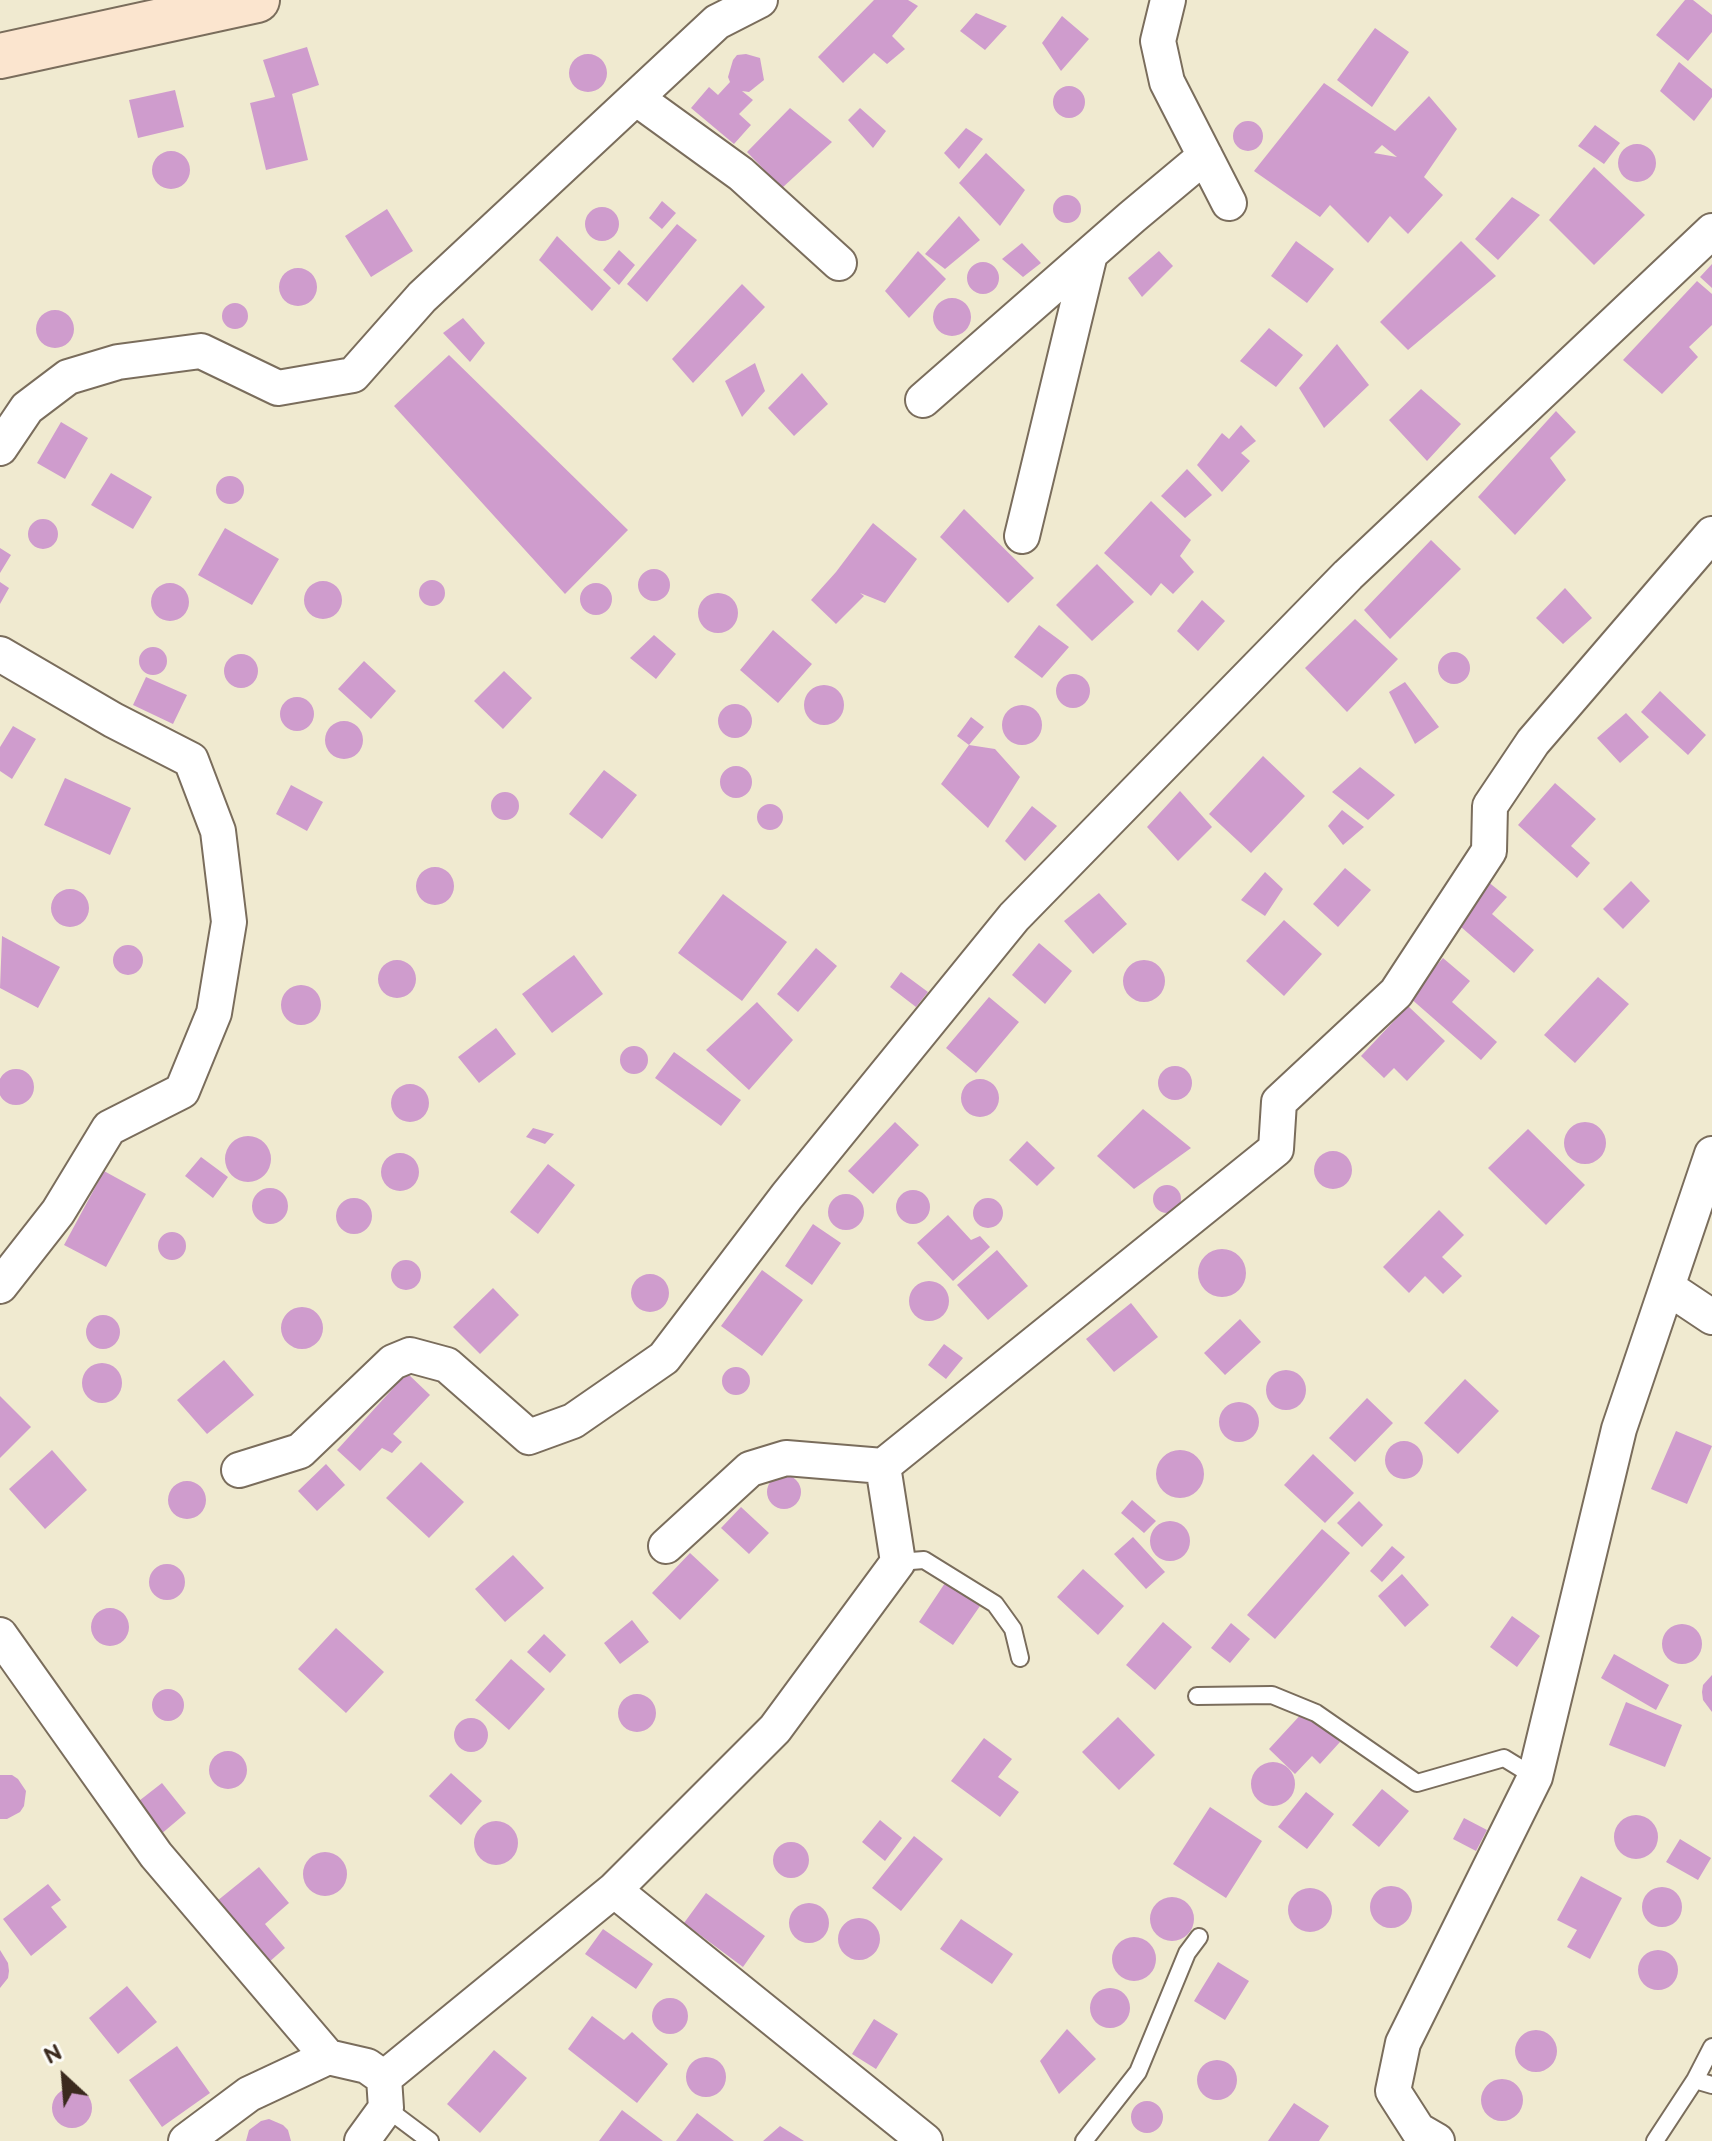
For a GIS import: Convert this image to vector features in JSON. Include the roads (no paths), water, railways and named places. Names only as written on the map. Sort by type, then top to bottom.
[{"type":"main road","points":[[0,56],[257,0]]},
{"type":"street","points":[[0,448],[27,408],[68,377],[118,362],[201,351],[278,388],[353,375],[422,297],[717,22],[760,0]]},
{"type":"street","points":[[1168,0],[1158,41],[1167,82],[1229,203]]},
{"type":"street","points":[[636,98],[741,174],[839,263]]},
{"type":"street","points":[[923,400],[1205,156]]},
{"type":"street","points":[[239,1470],[300,1451],[393,1362],[410,1355],[447,1365],[529,1437],[573,1421],[664,1358],[787,1196],[1014,917],[1348,575],[1712,231]]},
{"type":"street","points":[[1022,536],[1090,254]]},
{"type":"street","points":[[666,1546],[750,1469],[786,1458],[883,1466],[1276,1149],[1279,1102],[1396,993],[1489,851],[1490,806],[1533,742],[1712,534]]},
{"type":"street","points":[[0,654],[113,720],[191,760],[218,831],[229,922],[214,1013],[182,1091],[109,1128],[58,1212],[0,1286]]},
{"type":"street","points":[[1437,2141],[1418,2130],[1393,2091],[1403,2043],[1535,1777],[1619,1429],[1712,1154]]},
{"type":"street","points":[[1667,1287],[1712,1317]]},
{"type":"street","points":[[362,2141],[385,2093],[614,1890],[775,1729],[898,1562],[883,1466]]},
{"type":"street","points":[[0,1635],[156,1855],[328,2057],[367,2066],[385,2093]]},
{"type":"street","points":[[614,1890],[925,2141]]},
{"type":"street","points":[[186,2141],[249,2094],[328,2057]]},
{"type":"lane","points":[[898,1562],[924,1560],[995,1604],[1013,1629],[1020,1658]]},
{"type":"lane","points":[[1197,1696],[1272,1695],[1316,1713],[1417,1783],[1504,1758],[1535,1777]]},
{"type":"lane","points":[[1084,2141],[1138,2072],[1187,1953],[1199,1937]]},
{"type":"lane","points":[[1655,2141],[1695,2080],[1712,2047]]},
{"type":"lane","points":[[1695,2080],[1712,2085]]},
{"type":"lane","points":[[385,2093],[430,2141]]}]
